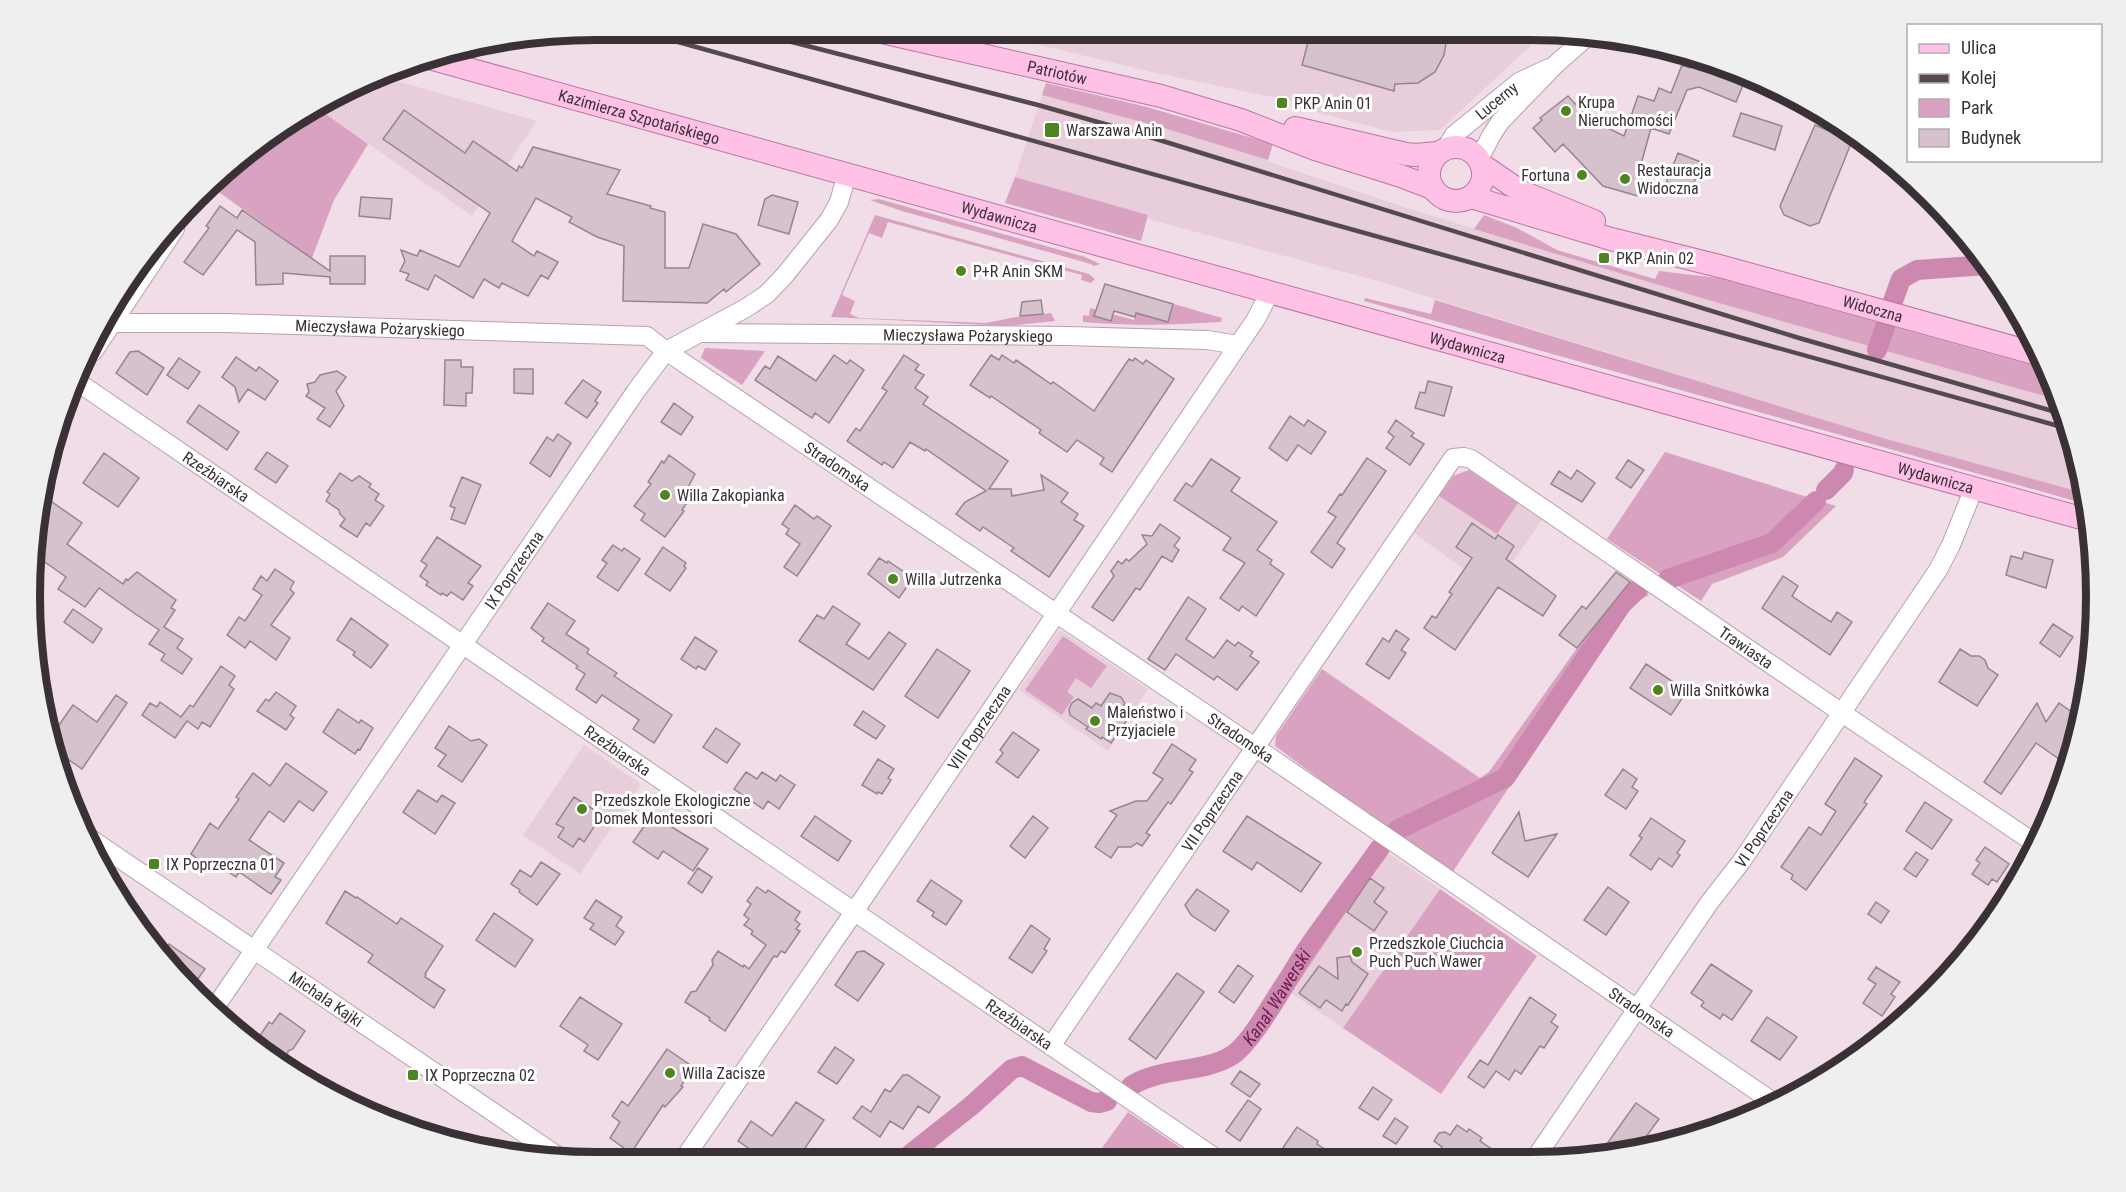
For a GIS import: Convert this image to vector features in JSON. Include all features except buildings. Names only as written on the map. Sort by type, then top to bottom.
[{"type":"main road","name":"Patriotów","points":[[917,40],[1161,96],[1241,120],[1315,149],[1432,188]]},
{"type":"main road","name":"Kazimierza Szpotańskiego","points":[[443,62],[848,174]]},
{"type":"main road","name":"Patriotów","points":[[1241,120],[1293,128],[1406,154],[1415,155],[1441,150]]},
{"type":"main road","points":[[1457,146],[1468,149],[1481,162],[1482,183],[1471,197],[1461,201],[1450,201],[1440,196],[1432,188],[1428,176],[1430,163],[1441,150],[1457,146]]},
{"type":"main road","name":"Widoczna","points":[[1481,162],[1520,191],[1705,262]]},
{"type":"main road","name":"Wydawnicza","points":[[848,174],[2080,518]]},
{"type":"main road","name":"Widoczna","points":[[1471,197],[1611,239],[1705,262],[2029,352]]},
{"type":"street","name":"Lucerny","points":[[1481,162],[1491,136],[1508,115],[1556,64],[1580,43]]},
{"type":"street","name":"Lucerny","points":[[1441,150],[1454,135],[1519,81],[1556,64]]},
{"type":"street","points":[[1493,102],[1508,115]]},
{"type":"street","name":"IX Poprzeczna","points":[[218,1003],[636,391],[666,351],[746,308],[767,294],[829,220],[839,202],[848,174]]},
{"type":"street","points":[[113,322],[159,254]]},
{"type":"street","name":"VIII Poprzeczna","points":[[689,1152],[1057,614],[1256,319],[1270,292]]},
{"type":"street","name":"Mieczysława Pożaryskiego","points":[[113,322],[226,323],[647,336]]},
{"type":"street","name":"Mieczysława Pożaryskiego","points":[[697,333],[1079,337],[1207,340],[1238,345]]},
{"type":"street","name":"Stradomska","points":[[647,336],[1255,747],[1767,1098]]},
{"type":"street","name":"Rzeźbiarska","points":[[82,385],[1207,1152]]},
{"type":"street","name":"Trawiasta","points":[[1453,458],[1471,459],[2029,839]]},
{"type":"street","name":"VII Poprzeczna","points":[[1051,1046],[1190,846],[1453,458]]},
{"type":"street","name":"VI Poprzeczna","points":[[1540,1151],[1708,903],[1741,862],[1938,570],[1951,545],[1974,488]]},
{"type":"street","name":"Michała Kajki","points":[[100,845],[547,1149]]},
{"type":"shaded area","points":[[1019,40],[1536,40],[1440,130],[1392,132],[1292,106],[1292,101],[1156,73]]},
{"type":"shaded area","points":[[392,80],[537,121],[472,216],[323,112]]},
{"type":"shaded area","points":[[1042,95],[1164,128],[1268,160],[1407,208],[1705,299],[2048,397],[2067,452],[2075,491],[1883,438],[1381,282],[1152,220],[1147,218],[1148,215],[1015,177]]},
{"type":"shaded area","points":[[1469,470],[1542,520],[1493,590],[1414,533],[1453,476]]},
{"type":"shaded area","name":"Maleństwo i Przyjaciele","points":[[1062,631],[1148,689],[1108,751],[1019,690],[1058,632]]},
{"type":"shaded area","name":"Przedszkole Ekologiczne Domek Montessori","points":[[584,745],[641,784],[580,874],[523,835]]},
{"type":"shaded area","name":"Przedszkole Ciuchcia Puch Puch Wawer","points":[[1387,852],[1440,889],[1343,1028],[1291,993]]},
{"type":"green space","points":[[1046,83],[1147,107],[1273,144],[1268,160],[1164,128],[1042,95]]},
{"type":"green space","points":[[323,112],[368,144],[334,200],[312,258],[217,190],[258,155]]},
{"type":"green space","points":[[1015,177],[1148,215],[1141,241],[1005,203]]},
{"type":"green space","points":[[879,199],[1085,257],[1100,264],[1094,266],[870,200]]},
{"type":"green space","points":[[875,215],[1089,274],[1095,279],[1091,283],[1081,280],[1082,275],[888,222],[882,238],[869,233],[842,295],[855,301],[850,314],[859,318],[986,323],[1051,313],[1055,321],[1005,326],[831,317]]},
{"type":"green space","points":[[1484,215],[1517,228],[1557,250],[1655,279],[1659,271],[1718,278],[2035,366],[2048,397],[1705,299],[1474,229]]},
{"type":"green space","points":[[1365,298],[1431,314],[1435,300],[1883,438],[2075,491],[2077,502],[1364,301]]},
{"type":"green space","points":[[1174,304],[1222,318],[1221,322],[1152,325],[1083,322],[1083,315],[1089,316],[1090,308],[1134,320],[1136,313],[1168,321]]},
{"type":"green space","points":[[705,348],[765,351],[742,385],[701,358]]},
{"type":"green space","points":[[1665,452],[1836,506],[1783,557],[1712,584],[1701,601],[1607,539]]},
{"type":"green space","points":[[1469,470],[1518,503],[1497,534],[1439,496],[1453,476]]},
{"type":"green space","points":[[1630,581],[1649,595],[1635,602],[1619,622],[1452,873],[1388,830],[1275,746],[1276,736],[1322,669],[1480,778],[1489,772],[1577,648]]},
{"type":"green space","points":[[1063,636],[1107,666],[1091,688],[1076,678],[1067,692],[1074,697],[1062,715],[1025,690]]},
{"type":"green space","points":[[1372,842],[1387,852],[1291,993],[1245,1053],[1235,1060],[1140,1091],[1127,1082],[1166,1067],[1211,1057],[1227,1049],[1242,1033],[1274,982]]},
{"type":"green space","points":[[1440,889],[1537,956],[1441,1094],[1343,1028]]},
{"type":"green space","points":[[1128,1112],[1187,1152],[1099,1152]]},
{"type":"waterway","name":"Kanał Wawerski","points":[[1893,301],[1901,279],[1917,270],[1977,266]]},
{"type":"waterway","name":"Kanał Wawerski","points":[[1877,350],[1885,327]]},
{"type":"waterway","name":"Kanał Wawerski","points":[[1826,490],[1844,470]]},
{"type":"waterway","name":"Kanał Wawerski","points":[[1668,579],[1772,543],[1816,501]]},
{"type":"waterway","name":"Kanał Wawerski","points":[[1397,830],[1505,778],[1622,604],[1639,588]]},
{"type":"waterway","name":"Kanał Wawerski","points":[[1131,1086],[1155,1076],[1220,1061],[1240,1049],[1260,1024],[1305,952],[1380,848]]},
{"type":"waterway","name":"Kanał Wawerski","points":[[913,1152],[971,1106],[1012,1069],[1022,1066],[1091,1102],[1107,1101]]},
{"type":"railway","points":[[671,40],[2059,426]]},
{"type":"railway","points":[[784,40],[1038,105],[1140,134],[1799,338],[2054,411]]},
{"type":"place","name":"PKP Anin 01","points":[[1282,103]]},
{"type":"place","name":"Krupa Nieruchomości","points":[[1566,111]]},
{"type":"place","name":"Warszawa Anin","points":[[1052,130]]},
{"type":"place","name":"Fortuna","points":[[1582,175]]},
{"type":"place","name":"Restauracja Widoczna","points":[[1625,179]]},
{"type":"place","name":"PKP Anin 02","points":[[1604,258]]},
{"type":"place","name":"P+R Anin SKM","points":[[961,271]]},
{"type":"place","name":"Willa Zakopianka","points":[[665,495]]},
{"type":"place","name":"Willa Jutrzenka","points":[[893,579]]},
{"type":"place","name":"Willa Snitkówka","points":[[1658,690]]},
{"type":"place","name":"Maleństwo i Przyjaciele","points":[[1095,721]]},
{"type":"place","name":"Przedszkole Ekologiczne Domek Montessori","points":[[582,809]]},
{"type":"place","name":"IX Poprzeczna 01","points":[[154,864]]},
{"type":"place","name":"Przedszkole Ciuchcia Puch Puch Wawer","points":[[1357,952]]},
{"type":"place","name":"Willa Zacisze","points":[[670,1073]]},
{"type":"place","name":"IX Poprzeczna 02","points":[[413,1075]]}]
